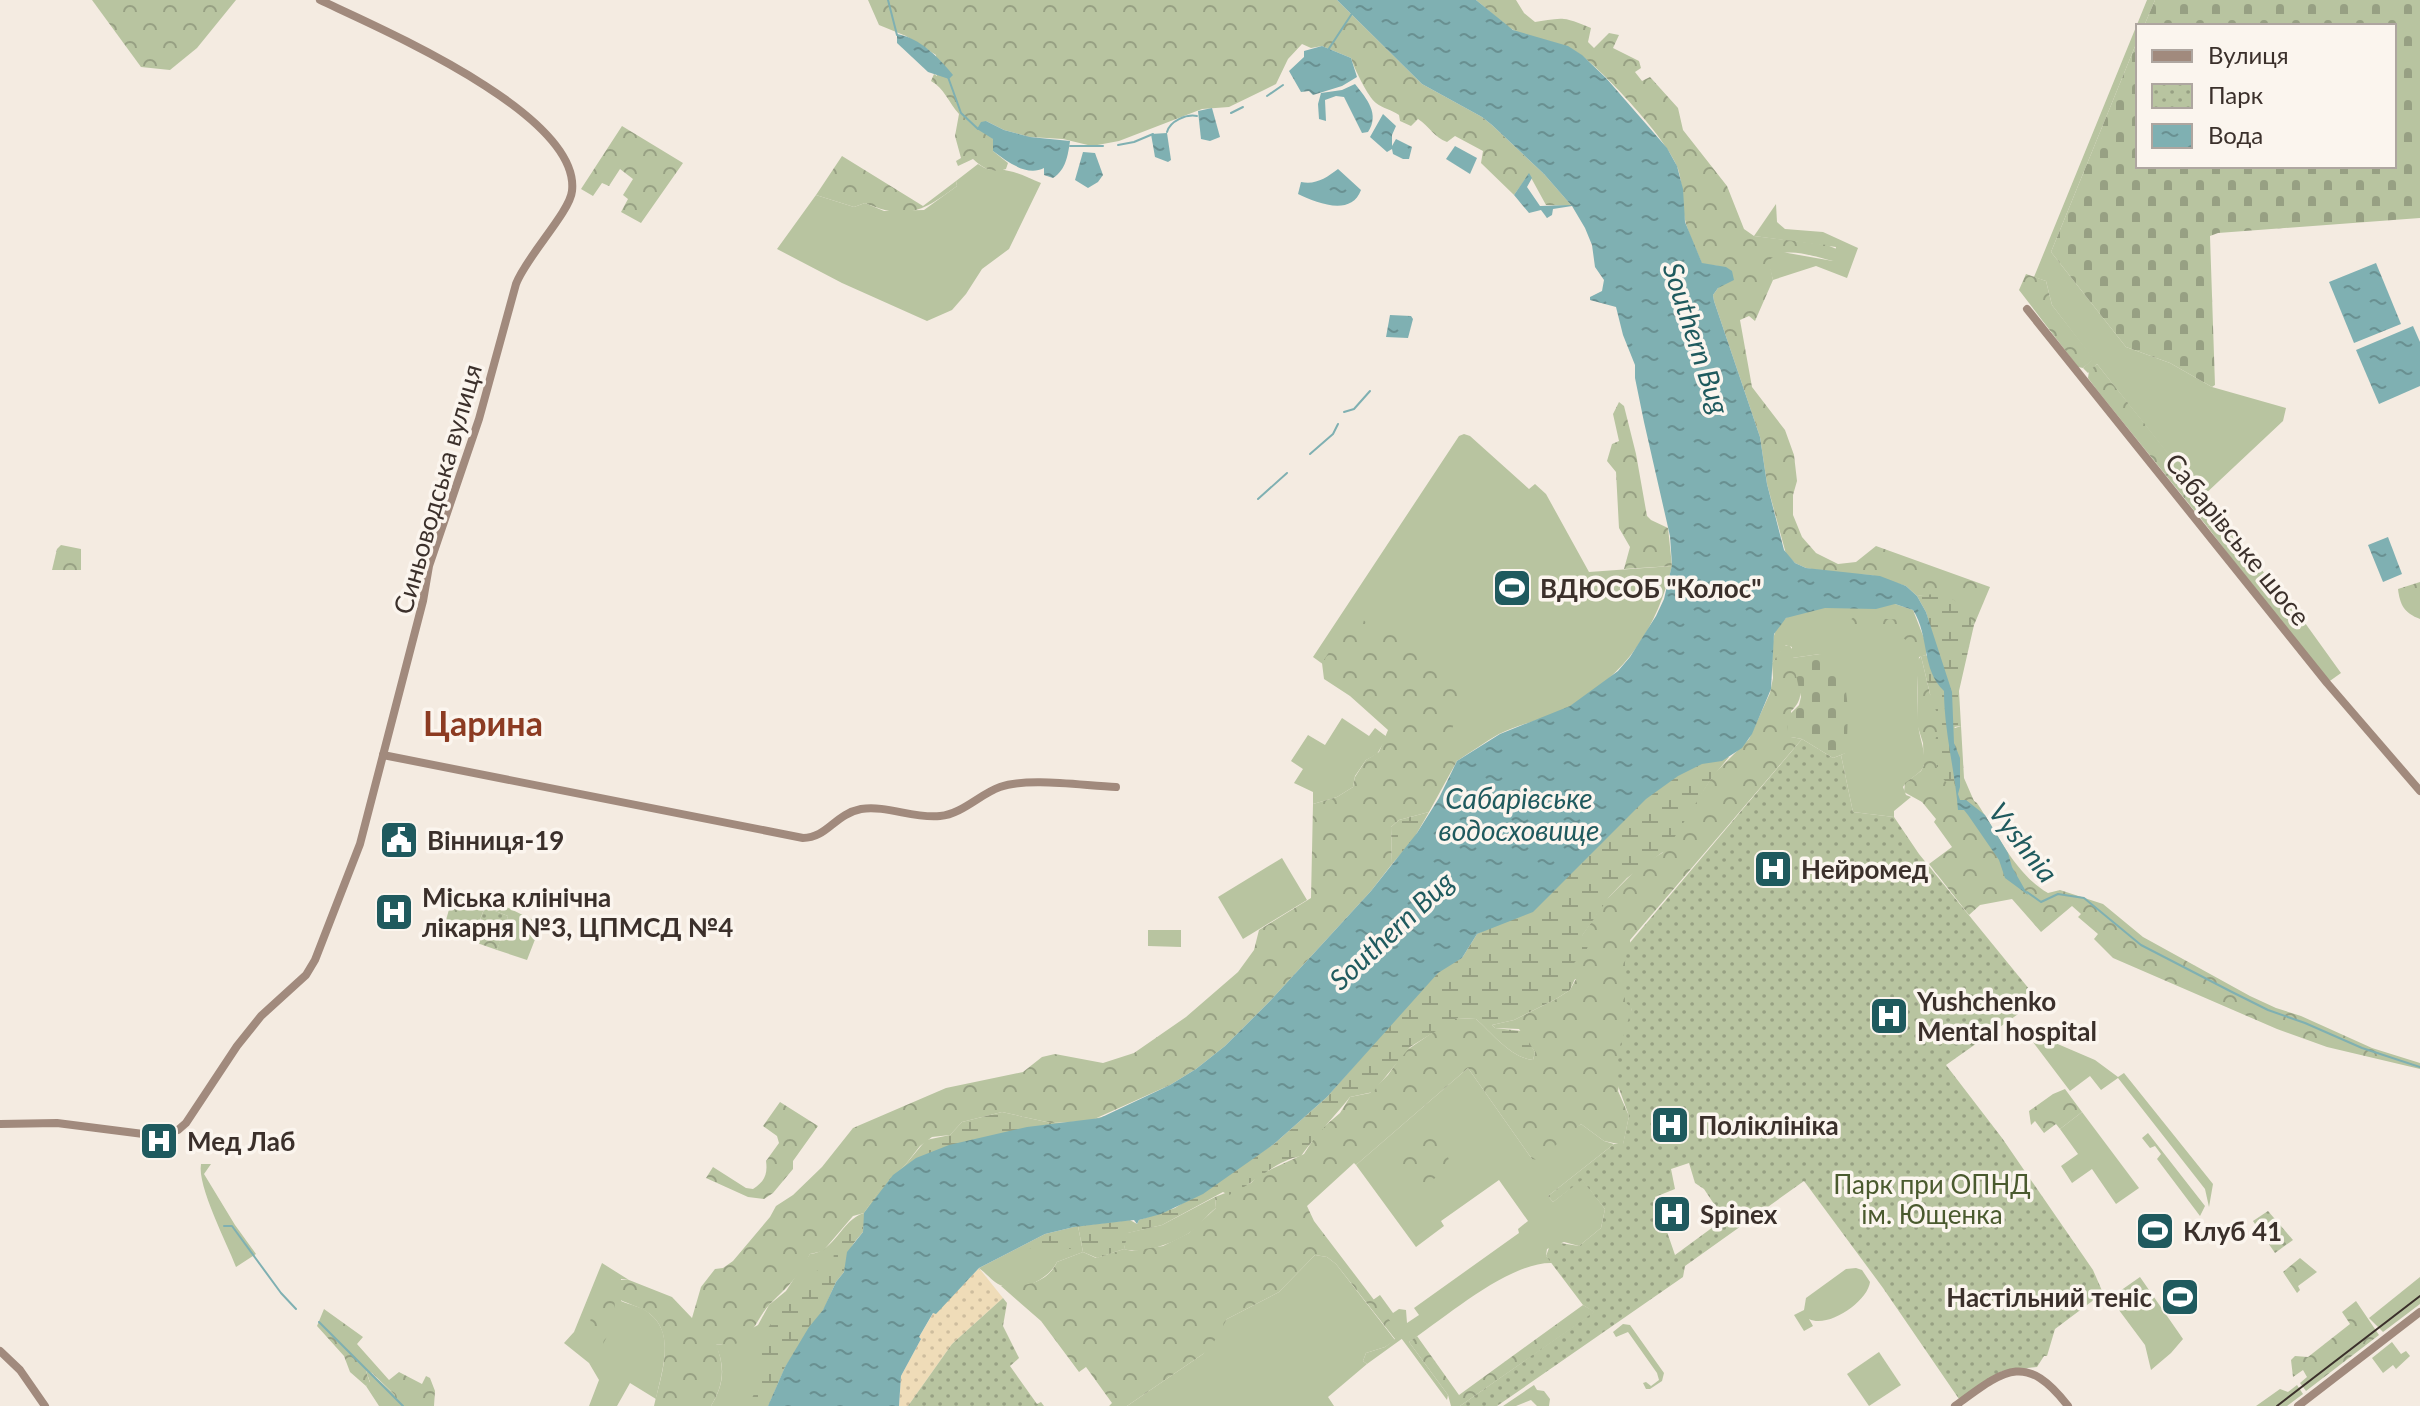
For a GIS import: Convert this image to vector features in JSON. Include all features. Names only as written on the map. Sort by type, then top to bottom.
[{"type":"street","name":"Синьоводська вулиця","points":[[0,1124],[57,1123],[150,1136],[167,1135],[178,1130],[261,1016],[306,975],[351,871],[423,601],[429,566],[479,419],[516,284],[571,198],[573,177],[568,162],[525,114],[492,88],[320,0]]},
{"type":"street","name":"Сабарівське шосе","points":[[2027,309],[2327,683],[2420,791]]},
{"type":"street","points":[[383,755],[803,838],[819,834],[842,814],[864,809],[938,816],[1001,786],[1013,784],[1116,787]]},
{"type":"street","points":[[2298,1406],[2420,1312]]},
{"type":"street","points":[[0,1351],[20,1370],[45,1406]]},
{"type":"street","points":[[1955,1406],[1993,1379],[2013,1372],[2040,1377],[2068,1406]]},
{"type":"green space","points":[[92,0],[236,0],[197,48],[170,70],[141,67]]},
{"type":"green space","points":[[868,0],[1337,0],[1422,84],[1492,125],[1544,174],[1572,206],[1546,205],[1529,174],[1514,195],[1481,163],[1483,151],[1455,136],[1447,142],[1418,119],[1411,126],[1400,121],[1399,115],[1373,100],[1351,58],[1322,46],[1311,48],[1302,44],[1288,59],[1276,84],[1229,107],[1202,109],[1119,141],[1092,146],[1063,139],[1030,137],[986,121],[993,139],[993,151],[1008,163],[1006,169],[988,169],[973,159],[958,166],[956,161],[961,158],[955,136],[959,114],[931,81],[934,74],[937,76],[936,55],[906,36],[879,25]]},
{"type":"green space","points":[[1476,0],[1516,0],[1524,13],[1535,22],[1554,19],[1574,21],[1591,28],[1588,42],[1594,48],[1609,33],[1619,35],[1613,48],[1639,61],[1641,68],[1635,72],[1642,81],[1650,77],[1678,108],[1683,130],[1727,186],[1744,229],[1754,236],[1827,245],[1839,250],[1839,259],[1833,261],[1790,252],[1775,256],[1769,261],[1773,280],[1755,321],[1749,316],[1740,320],[1752,387],[1785,430],[1794,455],[1797,481],[1793,515],[1802,537],[1816,553],[1838,564],[1856,562],[1876,546],[1990,587],[1974,625],[1957,607],[1941,599],[1917,596],[1906,586],[1871,575],[1806,568],[1786,554],[1767,484],[1760,437],[1714,301],[1713,295],[1718,288],[1718,266],[1702,264],[1686,224],[1680,176],[1672,157],[1634,107],[1578,53],[1563,45],[1515,31]]},
{"type":"green space","points":[[2147,0],[2155,0],[2145,24],[2137,24]]},
{"type":"green space","points":[[2155,0],[2420,0],[2420,218],[2210,236],[2215,385],[2212,387],[2170,363],[2126,347],[2051,252],[2136,44],[2136,168],[2396,168],[2396,24],[2145,24]]},
{"type":"green space","points":[[2136,27],[2136,44],[2051,252],[2126,347],[2170,363],[2212,387],[2286,408],[2283,421],[2202,497],[2097,364],[2088,373],[2083,368],[2093,359],[2052,305],[2046,281],[2034,277]]},
{"type":"green space","points":[[622,126],[683,163],[641,223],[621,212],[628,199],[623,195],[633,179],[620,169],[609,186],[602,183],[593,196],[581,189]]},
{"type":"green space","points":[[842,156],[923,206],[956,181],[957,186],[924,207],[904,212],[865,203],[854,207],[816,195]]},
{"type":"green space","points":[[978,164],[992,170],[1017,173],[1041,183],[1009,249],[982,269],[952,310],[927,321],[842,283],[777,249],[816,195],[854,207],[865,203],[884,211],[924,210],[957,186],[956,181]]},
{"type":"green space","points":[[1776,204],[1777,222],[1785,229],[1823,232],[1858,248],[1847,278],[1816,266],[1773,280],[1768,261],[1774,255],[1782,252],[1833,261],[1836,247],[1754,236]]},
{"type":"green space","points":[[2026,274],[2046,281],[2052,305],[2094,359],[2083,368],[2078,367],[2019,290]]},
{"type":"green space","points":[[2097,364],[2223,522],[2217,526],[2206,525],[2097,390],[2088,378],[2089,371]]},
{"type":"green space","points":[[1619,402],[1624,406],[1636,454],[1647,516],[1668,528],[1672,566],[1624,569],[1630,547],[1619,528],[1616,472],[1607,461],[1612,444],[1619,441],[1613,414]]},
{"type":"green space","name":"ВДЮСОБ \"Колос\"","points":[[1464,434],[1529,489],[1535,484],[1546,494],[1589,572],[1672,566],[1658,610],[1648,629],[1623,665],[1607,680],[1569,707],[1499,734],[1457,761],[1313,657],[1459,436]]},
{"type":"green space","points":[[2223,522],[2282,591],[2341,673],[2327,683],[2206,525],[2217,526]]},
{"type":"green space","points":[[61,545],[81,549],[81,570],[52,570],[57,549]]},
{"type":"green space","points":[[2420,582],[2420,619],[2404,608],[2398,589]]},
{"type":"green space","points":[[1934,594],[1948,597],[1958,604],[1974,625],[1959,691],[1961,726],[1947,728],[1955,768],[1952,787],[1940,774],[1935,758],[1940,722],[1921,656],[1926,655],[1930,659],[1938,655],[1926,612],[1917,596]]},
{"type":"green space","points":[[1895,604],[1913,610],[1927,646],[1926,655],[1919,657],[1917,689],[1918,727],[1924,765],[1903,787],[1906,795],[1911,797],[1894,811],[1894,817],[1853,812],[1841,755],[1845,753],[1820,654],[1792,658],[1792,647],[1786,645],[1772,663],[1774,635],[1786,618],[1814,608]]},
{"type":"green space","points":[[1355,612],[1373,629],[1391,628],[1454,681],[1467,697],[1447,739],[1457,761],[1429,812],[1399,820],[1391,827],[1392,864],[1371,891],[1225,1046],[1170,1085],[1090,1121],[1051,1123],[1002,1112],[962,1122],[950,1135],[932,1137],[881,1188],[864,1213],[853,1216],[823,1251],[810,1254],[797,1275],[744,1339],[728,1345],[716,1344],[722,1376],[711,1406],[654,1406],[664,1358],[663,1333],[650,1314],[615,1297],[611,1286],[614,1280],[629,1280],[672,1297],[692,1318],[701,1287],[715,1269],[733,1261],[776,1206],[793,1195],[822,1167],[853,1128],[946,1088],[1023,1072],[1042,1057],[1055,1054],[1103,1063],[1134,1053],[1186,1017],[1238,972],[1254,950],[1259,930],[1311,898],[1313,804],[1337,797],[1353,787],[1355,777],[1366,760],[1379,752],[1388,730],[1350,696],[1324,679],[1322,663]]},
{"type":"green space","points":[[1854,617],[1905,620],[1920,643],[1920,650],[1889,630],[1875,630],[1868,635],[1863,629],[1850,626],[1850,620]]},
{"type":"green space","points":[[1789,645],[1793,650],[1800,690],[1797,704],[1791,711],[1791,737],[1802,739],[1630,940],[1632,1008],[1618,1091],[1629,1116],[1623,1145],[1604,1141],[1581,1124],[1538,1160],[1532,1159],[1468,1068],[1307,1206],[1314,1221],[1403,1338],[1367,1364],[1363,1361],[1366,1353],[1385,1347],[1395,1339],[1336,1264],[1327,1257],[1315,1255],[1279,1292],[1227,1319],[1211,1347],[1203,1354],[1127,1406],[1109,1406],[1112,1403],[1086,1367],[1079,1372],[1041,1321],[1001,1286],[1034,1283],[1047,1275],[1057,1262],[1083,1252],[1096,1258],[1124,1249],[1132,1251],[1163,1246],[1189,1233],[1216,1208],[1215,1197],[1251,1183],[1259,1175],[1304,1154],[1318,1132],[1340,1113],[1350,1097],[1370,1093],[1404,1052],[1451,1020],[1476,1019],[1510,1050],[1533,1060],[1535,1052],[1519,1029],[1495,1028],[1492,1025],[1514,1020],[1570,990],[1576,979],[1560,982],[1581,937],[1606,900],[1640,866],[1662,853],[1714,774],[1749,739],[1770,693],[1772,663],[1784,646]]},
{"type":"green space","points":[[1820,654],[1839,670],[1847,695],[1847,749],[1846,753],[1833,758],[1802,739],[1791,737],[1788,731],[1787,717],[1799,705],[1801,697],[1792,658]]},
{"type":"green space","points":[[1921,656],[1930,694],[1955,728],[1961,726],[1964,778],[1974,801],[2017,864],[2036,885],[2048,893],[2060,890],[2103,904],[2143,937],[2250,996],[2372,1048],[2420,1063],[2420,1069],[2327,1047],[2277,1029],[2113,958],[2094,939],[2098,934],[2078,917],[2081,914],[2072,906],[2041,932],[2012,899],[1980,905],[1969,915],[1929,864],[1952,847],[1922,802],[1904,792],[1905,783],[1924,765],[1923,743],[1917,724],[1918,660]]},
{"type":"green space","points":[[1342,718],[1369,736],[1375,728],[1387,737],[1377,754],[1366,760],[1355,776],[1353,787],[1337,797],[1313,804],[1313,792],[1294,783],[1303,769],[1291,761],[1308,735],[1325,745]]},
{"type":"green space","name":"Парк при ОПНД ім. Ющенка","points":[[1802,739],[1833,758],[1841,755],[1853,812],[1894,817],[1919,854],[2038,1000],[1946,1065],[2002,1138],[2093,1270],[2103,1293],[2055,1329],[2047,1356],[2037,1367],[2002,1371],[1959,1399],[1804,1181],[1685,1266],[1683,1277],[1497,1406],[1460,1406],[1594,1312],[1583,1305],[1546,1256],[1554,1242],[1579,1246],[1601,1228],[1605,1209],[1582,1180],[1553,1202],[1548,1196],[1614,1144],[1623,1144],[1629,1116],[1617,1083],[1618,1052],[1632,1008],[1625,1002],[1628,945]],"holes":[[[1689,1163],[1695,1183],[1704,1189],[1724,1219],[1675,1255],[1655,1197],[1675,1189],[1671,1169]]]},
{"type":"green space","points":[[1721,754],[1729,757],[1711,779],[1667,849],[1627,878],[1609,897],[1582,936],[1589,940],[1588,945],[1571,968],[1577,974],[1570,990],[1514,1020],[1492,1025],[1522,1031],[1535,1052],[1533,1060],[1510,1050],[1476,1019],[1457,1018],[1410,1047],[1373,1092],[1350,1097],[1301,1156],[1282,1163],[1229,1195],[1223,1192],[1162,1225],[1128,1233],[1124,1249],[1097,1258],[1083,1252],[1078,1226],[1130,1220],[1137,1224],[1139,1220],[1175,1208],[1274,1144],[1327,1097],[1424,986],[1444,967],[1462,958],[1477,934],[1491,927],[1649,780]]},
{"type":"green space","points":[[1429,812],[1413,840],[1392,864],[1391,827],[1399,820]]},
{"type":"green space","points":[[1282,858],[1307,900],[1243,939],[1218,897]]},
{"type":"green space","points":[[458,892],[486,904],[476,930],[501,939],[497,950],[443,931],[453,895]]},
{"type":"green space","points":[[488,898],[541,924],[527,960],[497,950],[508,916],[485,907]]},
{"type":"green space","points":[[485,907],[508,916],[501,939],[476,930]]},
{"type":"green space","points":[[1148,930],[1181,930],[1181,947],[1148,946]]},
{"type":"green space","points":[[2023,1029],[2095,1060],[2118,1077],[2124,1073],[2213,1184],[2209,1207],[2205,1189],[2118,1078],[2101,1090],[2090,1076],[2070,1091]]},
{"type":"green space","points":[[1468,1068],[1532,1159],[1581,1124],[1604,1141],[1614,1144],[1548,1196],[1553,1202],[1582,1179],[1605,1209],[1601,1228],[1579,1246],[1564,1242],[1547,1249],[1546,1256],[1553,1263],[1536,1265],[1498,1281],[1409,1342],[1448,1395],[1447,1400],[1373,1300],[1380,1295],[1393,1313],[1399,1309],[1406,1310],[1407,1323],[1419,1315],[1414,1308],[1519,1233],[1518,1229],[1528,1221],[1499,1180],[1441,1221],[1444,1226],[1416,1247],[1356,1165]]},
{"type":"green space","points":[[2065,1089],[2082,1112],[2060,1129],[2056,1124],[2044,1133],[2035,1121],[2031,1125],[2029,1111]]},
{"type":"green space","points":[[780,1102],[818,1126],[793,1161],[793,1169],[773,1193],[764,1199],[748,1197],[706,1178],[713,1167],[746,1188],[753,1189],[760,1184],[766,1174],[766,1161],[779,1143],[777,1136],[763,1126]]},
{"type":"green space","points":[[1002,1112],[1051,1123],[1079,1122],[1106,1116],[1103,1126],[864,1222],[864,1213],[881,1187],[926,1140],[950,1135],[962,1122]]},
{"type":"green space","points":[[2082,1112],[2139,1188],[2116,1204],[2092,1169],[2072,1183],[2061,1166],[2078,1154],[2060,1129]]},
{"type":"green space","points":[[2148,1133],[2205,1206],[2200,1216],[2157,1159],[2161,1154],[2155,1146],[2150,1148],[2142,1138]]},
{"type":"green space","points":[[1435,1136],[1442,1139],[1448,1165],[1423,1190],[1416,1191],[1401,1177],[1401,1162],[1409,1151]]},
{"type":"green space","points":[[201,1164],[211,1164],[204,1174],[256,1254],[236,1267],[208,1200]]},
{"type":"green space","points":[[1215,1197],[1216,1208],[1182,1237],[1152,1249],[1124,1249],[1127,1233],[1162,1225]]},
{"type":"green space","points":[[2268,1211],[2293,1240],[2275,1253],[2253,1221]]},
{"type":"green space","points":[[864,1213],[864,1225],[844,1260],[825,1307],[785,1367],[768,1406],[711,1406],[719,1391],[722,1375],[715,1344],[722,1345],[758,1325],[769,1305],[786,1291],[810,1254],[826,1248],[849,1222]]},
{"type":"green space","points":[[864,1222],[863,1232],[852,1245],[844,1272],[785,1367],[768,1406],[748,1406],[759,1384],[763,1334],[812,1272],[833,1267],[834,1250],[839,1241]]},
{"type":"green space","points":[[1078,1226],[1083,1252],[1057,1262],[1048,1274],[1033,1283],[1016,1288],[997,1284],[979,1268],[1045,1234]]},
{"type":"green space","points":[[1071,1231],[1078,1237],[1075,1248],[1055,1251],[1029,1248],[1042,1238]]},
{"type":"green space","points":[[1315,1255],[1327,1257],[1336,1264],[1395,1340],[1366,1353],[1363,1361],[1367,1364],[1328,1397],[1334,1406],[1127,1406],[1203,1354],[1227,1319],[1279,1292]]},
{"type":"green space","points":[[2300,1258],[2317,1272],[2298,1286],[2300,1290],[2297,1293],[2283,1272]]},
{"type":"green space","points":[[602,1263],[629,1280],[621,1279],[621,1301],[647,1312],[663,1332],[665,1354],[656,1399],[630,1383],[617,1406],[589,1406],[599,1380],[589,1363],[564,1343],[574,1332]]},
{"type":"green space","points":[[1846,1269],[1862,1270],[1870,1282],[1862,1297],[1836,1317],[1817,1321],[1809,1319],[1813,1326],[1804,1331],[1794,1315],[1804,1310],[1806,1298]]},
{"type":"green space","points":[[2140,1277],[2183,1339],[2151,1370],[2145,1345],[2110,1298]]},
{"type":"green space","points":[[2420,1277],[2420,1304],[2383,1332],[2369,1318]]},
{"type":"green space","points":[[604,1296],[612,1296],[614,1319],[595,1356],[588,1339],[595,1337],[590,1323],[594,1316],[600,1322]]},
{"type":"green space","points":[[1003,1298],[1007,1303],[1003,1326],[1019,1358],[1010,1366],[1037,1404],[1041,1402],[1044,1406],[908,1406],[952,1344]]},
{"type":"green space","points":[[2356,1301],[2379,1335],[2306,1391],[2300,1383],[2307,1377],[2303,1370],[2293,1377],[2291,1360],[2295,1356],[2308,1357],[2350,1324],[2342,1312]]},
{"type":"green space","points":[[1583,1305],[1595,1312],[1460,1406],[1451,1406],[1448,1395],[1409,1342],[1417,1336],[1459,1395]]},
{"type":"green space","points":[[324,1309],[363,1337],[357,1344],[389,1380],[399,1372],[422,1384],[426,1376],[430,1378],[435,1391],[434,1406],[395,1406],[395,1395],[372,1373],[366,1371],[370,1383],[366,1386],[350,1372],[344,1356],[317,1326]]},
{"type":"green space","points":[[1623,1324],[1630,1325],[1664,1373],[1662,1381],[1650,1389],[1646,1389],[1643,1383],[1651,1386],[1659,1380],[1657,1373],[1628,1332],[1616,1337],[1613,1332]]},
{"type":"green space","points":[[2392,1342],[2401,1354],[2406,1351],[2410,1356],[2396,1369],[2393,1365],[2383,1373],[2372,1358]]},
{"type":"green space","points":[[1879,1352],[1901,1385],[1869,1406],[1847,1374]]},
{"type":"green space","points":[[366,1371],[395,1395],[395,1406],[379,1406],[366,1386],[370,1382]]},
{"type":"green space","points":[[1534,1385],[1550,1399],[1549,1406],[1537,1406],[1531,1400],[1516,1406],[1503,1406]]},
{"type":"green space","points":[[2297,1385],[2303,1394],[2287,1406],[2256,1406],[2280,1389],[2288,1392]]},
{"type":"sand","points":[[979,1268],[1003,1298],[952,1344],[908,1406],[899,1406],[901,1376],[921,1339],[919,1337],[934,1312]]},
{"type":"water","name":"Сабарівське водосховище","points":[[1337,0],[1476,0],[1513,30],[1568,46],[1582,55],[1667,148],[1677,166],[1683,189],[1685,222],[1702,263],[1732,271],[1734,280],[1718,288],[1713,295],[1714,301],[1760,437],[1767,484],[1784,550],[1795,563],[1806,568],[1880,576],[1906,586],[1917,596],[1926,612],[1952,692],[1954,743],[1960,758],[1960,800],[1966,800],[1985,815],[2028,895],[2005,878],[1999,860],[1968,815],[1964,810],[1958,810],[1944,691],[1932,673],[1922,631],[1913,610],[1895,604],[1876,609],[1825,608],[1786,618],[1774,634],[1771,689],[1752,734],[1742,748],[1722,761],[1702,764],[1678,776],[1646,799],[1533,912],[1477,934],[1462,958],[1438,973],[1327,1097],[1274,1144],[1203,1194],[1161,1214],[1139,1220],[1137,1224],[1134,1220],[1074,1227],[1045,1234],[979,1268],[936,1314],[933,1313],[919,1337],[921,1339],[901,1376],[899,1406],[768,1406],[785,1367],[844,1272],[847,1252],[863,1232],[864,1213],[893,1175],[916,1158],[949,1145],[1027,1127],[1100,1118],[1170,1085],[1196,1069],[1225,1046],[1270,1001],[1371,891],[1417,833],[1457,761],[1500,734],[1570,706],[1618,671],[1630,657],[1664,599],[1672,565],[1670,536],[1644,422],[1635,365],[1616,307],[1590,300],[1602,291],[1604,280],[1595,267],[1592,245],[1585,228],[1572,206],[1553,209],[1552,215],[1547,218],[1541,210],[1529,213],[1514,195],[1529,173],[1532,178],[1527,187],[1540,206],[1571,205],[1544,174],[1492,125],[1422,84]]},
{"type":"water","points":[[897,34],[921,44],[953,75],[949,79],[928,72],[897,43]]},
{"type":"water","points":[[1322,46],[1351,58],[1357,77],[1342,86],[1313,95],[1309,91],[1301,92],[1289,71],[1304,57],[1304,51]]},
{"type":"water","points":[[1355,84],[1368,101],[1372,113],[1368,132],[1362,133],[1344,97],[1325,100],[1326,121],[1319,119],[1321,93],[1342,90]]},
{"type":"water","points":[[1212,108],[1220,137],[1210,141],[1201,139],[1198,111]]},
{"type":"water","points":[[1383,114],[1396,126],[1392,146],[1396,139],[1412,147],[1409,159],[1393,154],[1392,149],[1387,152],[1370,137]]},
{"type":"water","points":[[986,121],[1030,137],[1070,141],[1061,171],[1053,178],[1044,175],[1044,168],[1031,171],[1005,160],[993,151],[993,139],[977,129],[981,122]]},
{"type":"water","points":[[1167,133],[1171,160],[1168,162],[1155,157],[1151,134]]},
{"type":"water","points":[[1455,146],[1477,158],[1470,174],[1446,159]]},
{"type":"water","points":[[1083,152],[1095,153],[1103,175],[1088,188],[1075,180]]},
{"type":"water","points":[[1338,169],[1361,190],[1350,203],[1333,206],[1298,194],[1301,182],[1316,182]]},
{"type":"water","points":[[2376,263],[2401,324],[2354,343],[2329,282]]},
{"type":"water","points":[[1390,315],[1411,316],[1408,338],[1386,337]]},
{"type":"water","points":[[2413,326],[2420,342],[2420,386],[2379,404],[2356,350]]},
{"type":"water","points":[[2388,537],[2402,574],[2383,582],[2368,545]]},
{"type":"waterway","points":[[888,0],[897,35]]},
{"type":"waterway","points":[[1328,50],[1353,12]]},
{"type":"waterway","points":[[948,77],[961,113],[978,129]]},
{"type":"waterway","points":[[1267,96],[1283,85]]},
{"type":"waterway","points":[[1231,113],[1243,107]]},
{"type":"waterway","points":[[1167,132],[1179,119],[1197,116]]},
{"type":"waterway","points":[[1118,145],[1153,134]]},
{"type":"waterway","points":[[1070,146],[1103,146]]},
{"type":"waterway","points":[[1344,412],[1354,409],[1370,391]]},
{"type":"waterway","points":[[1310,454],[1333,434],[1338,424]]},
{"type":"waterway","points":[[1258,499],[1287,473]]},
{"type":"waterway","name":"Vyshnia","points":[[2027,892],[2041,902],[2058,894],[2084,898],[2141,945],[2230,991],[2362,1048],[2420,1067]]},
{"type":"waterway","points":[[224,1226],[232,1226],[296,1309]]},
{"type":"waterway","points":[[319,1322],[403,1406]]},
{"type":"tram line","points":[[2277,1406],[2420,1296]]},
{"type":"place","name":"ВДЮСОБ \"Колос\"","points":[[1512,588]]},
{"type":"place","name":"Вінниця-19","points":[[399,840]]},
{"type":"place","name":"Нейромед","points":[[1773,869]]},
{"type":"place","name":"Міська клінічна лікарня №3, ЦПМСД №4","points":[[394,912]]},
{"type":"place","name":"Yushchenko Mental hospital","points":[[1889,1016]]},
{"type":"place","name":"Поліклініка","points":[[1670,1125]]},
{"type":"place","name":"Мед Лаб","points":[[159,1141]]},
{"type":"place","name":"Spinex","points":[[1672,1214]]},
{"type":"place","name":"Клуб 41","points":[[2155,1231]]},
{"type":"place","name":"Настільний теніс","points":[[2180,1297]]},
{"type":"district","name":"Царина","points":[[483,722]]},
{"type":"water label","name":"Southern Bug","points":[[1697,338]]},
{"type":"water label","name":"Southern Bug","points":[[1391,930]]}]
